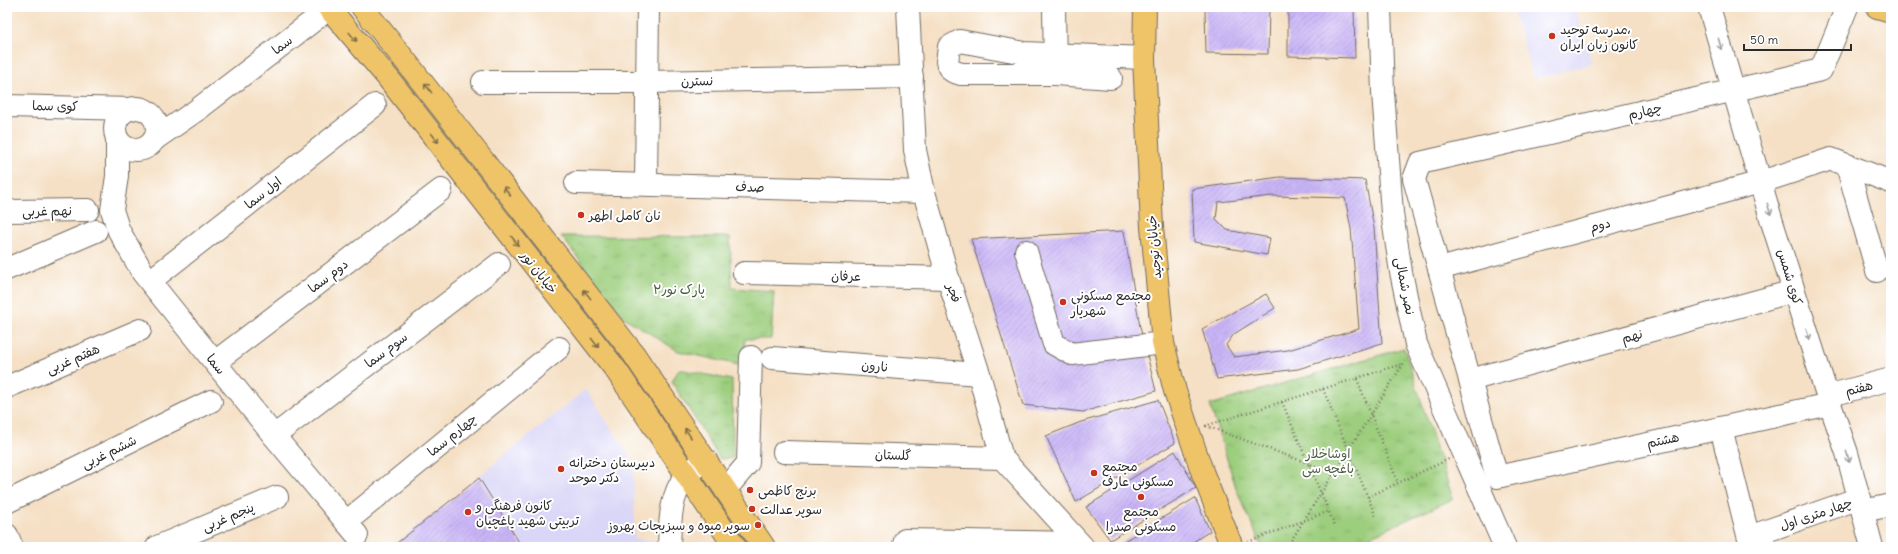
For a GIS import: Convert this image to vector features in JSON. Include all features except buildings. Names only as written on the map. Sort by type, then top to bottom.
[{"type":"main road","name":"خیابان نور","points":[[362,7],[633,353],[764,547]]},
{"type":"main road","name":"خیابان توحید","points":[[1145,7],[1144,58],[1152,228],[1163,343],[1175,391],[1197,428],[1203,474],[1239,544]]},
{"type":"main road","points":[[1877,7],[1891,11]]},
{"type":"main road","name":"خیابان نور","points":[[329,8],[388,78],[616,370],[735,547]]},
{"type":"street","points":[[646,184],[648,7]]},
{"type":"street","name":"فجر","points":[[908,7],[915,150],[924,192],[948,278],[979,374],[1002,458],[1081,545]]},
{"type":"street","points":[[1054,7],[1055,64]]},
{"type":"street","name":"نصر شمالی","points":[[1380,7],[1383,92],[1392,213],[1401,272],[1416,344],[1505,547]]},
{"type":"street","name":"کوی شمس","points":[[1709,7],[1794,291],[1828,400],[1847,453],[1872,547]]},
{"type":"street","name":"چهارم","points":[[1439,269],[1414,179],[1420,163],[1821,70],[1847,7]]},
{"type":"street","name":"سما","points":[[117,176],[147,145],[197,110],[329,8]]},
{"type":"street","points":[[1055,64],[1144,58]]},
{"type":"street","points":[[1055,64],[1111,78]]},
{"type":"street","name":"نسترن","points":[[483,82],[647,82],[912,77]]},
{"type":"street","name":"اول سما","points":[[150,281],[375,105]]},
{"type":"street","name":"کوی سما","points":[[7,106],[103,107],[141,111],[197,110]]},
{"type":"street","points":[[103,107],[116,133],[126,148],[147,145],[157,125],[141,111],[120,115],[116,133]]},
{"type":"street","name":"سما","points":[[116,133],[117,176],[112,210],[119,231],[150,281],[274,436],[351,528]]},
{"type":"street","name":"دوم","points":[[1439,269],[1761,182],[1831,159],[1891,182]]},
{"type":"street","points":[[1847,165],[1877,271]]},
{"type":"street","name":"صدف","points":[[576,183],[924,192]]},
{"type":"street","name":"دوم سما","points":[[215,362],[441,190]]},
{"type":"street","name":"نهم غربی","points":[[7,211],[88,210]]},
{"type":"street","points":[[7,269],[96,231]]},
{"type":"street","points":[[1026,251],[1054,344],[1072,354],[1163,343]]},
{"type":"street","name":"سوم سما","points":[[274,436],[499,264]]},
{"type":"street","points":[[1439,269],[1470,380]]},
{"type":"street","name":"عرفان","points":[[744,273],[948,278]]},
{"type":"street","name":"نهم","points":[[1470,380],[1794,291]]},
{"type":"street","name":"هفتم غربی","points":[[7,387],[140,330]]},
{"type":"street","name":"چهارم سما","points":[[351,528],[559,348]]},
{"type":"street","name":"نارون","points":[[726,489],[748,463],[761,358],[979,374]]},
{"type":"street","name":"هشتم","points":[[1470,380],[1497,477],[1721,428],[1828,400]]},
{"type":"street","name":"هفتم","points":[[1828,400],[1891,380]]},
{"type":"street","name":"ششم غربی","points":[[7,502],[211,401]]},
{"type":"street","points":[[1721,428],[1750,542]]},
{"type":"street","name":"گلستان","points":[[784,452],[1002,458]]},
{"type":"street","points":[[669,547],[670,518],[675,497],[686,475],[706,460]]},
{"type":"street","name":"پنجم غربی","points":[[157,547],[277,497]]},
{"type":"street","name":"چهار متری اول","points":[[1750,542],[1862,505],[1891,505]]},
{"type":"street","points":[[7,535],[12,547]]},
{"type":"street","points":[[904,547],[905,540],[1081,545]]},
{"type":"path","points":[[1287,547],[1416,344]]},
{"type":"path","points":[[1197,428],[1403,364]]},
{"type":"path","points":[[1357,378],[1398,483]]},
{"type":"path","points":[[1323,389],[1376,517]]},
{"type":"path","points":[[1282,402],[1322,492],[1335,526]]},
{"type":"path","points":[[1197,428],[1308,463],[1334,473]]},
{"type":"path","points":[[1368,497],[1463,452]]},
{"type":"path","points":[[1239,544],[1303,522],[1329,511]]},
{"type":"shaded area","name":"مدرسه توحید، کانون زبان ایران","points":[[1512,7],[1575,7],[1592,64],[1534,79]]},
{"type":"shaded area","name":"دبیرستان دخترانه دکتر موحد","points":[[586,389],[633,462],[635,539],[654,540],[654,547],[523,547],[479,476]]},
{"type":"green space","name":"پارک نور۲","points":[[561,236],[730,237],[732,288],[774,291],[771,339],[745,339],[743,366],[678,351],[625,318]]},
{"type":"green space","name":"اوشاخلار باغچه سی","points":[[1404,348],[1453,499],[1347,547],[1262,547],[1237,491],[1210,405]]},
{"type":"green space","points":[[679,369],[732,380],[733,458],[720,459],[672,382]]},
{"type":"place","name":"مدرسه توحید، کانون زبان ایران","points":[[1552,36]]},
{"type":"place","name":"نان کامل اطهر","points":[[581,215]]},
{"type":"place","name":"مجتمع مسکونی شهریار","points":[[1063,302]]},
{"type":"place","name":"دبیرستان دخترانه دکتر موحد","points":[[561,469]]},
{"type":"place","name":"مجتمع مسکونی عارف","points":[[1094,473]]},
{"type":"place","name":"برنج کاظمی","points":[[750,490]]},
{"type":"place","name":"مجتمع مسکونی صدرا","points":[[1141,497]]},
{"type":"place","name":"سوپر عدالت","points":[[752,509]]},
{"type":"place","name":"کانون فرهنگی و تربیتی شهید یاغچیان","points":[[468,512]]},
{"type":"place","name":"سوپر میوه و سبزیجات بهروز","points":[[758,525]]}]
